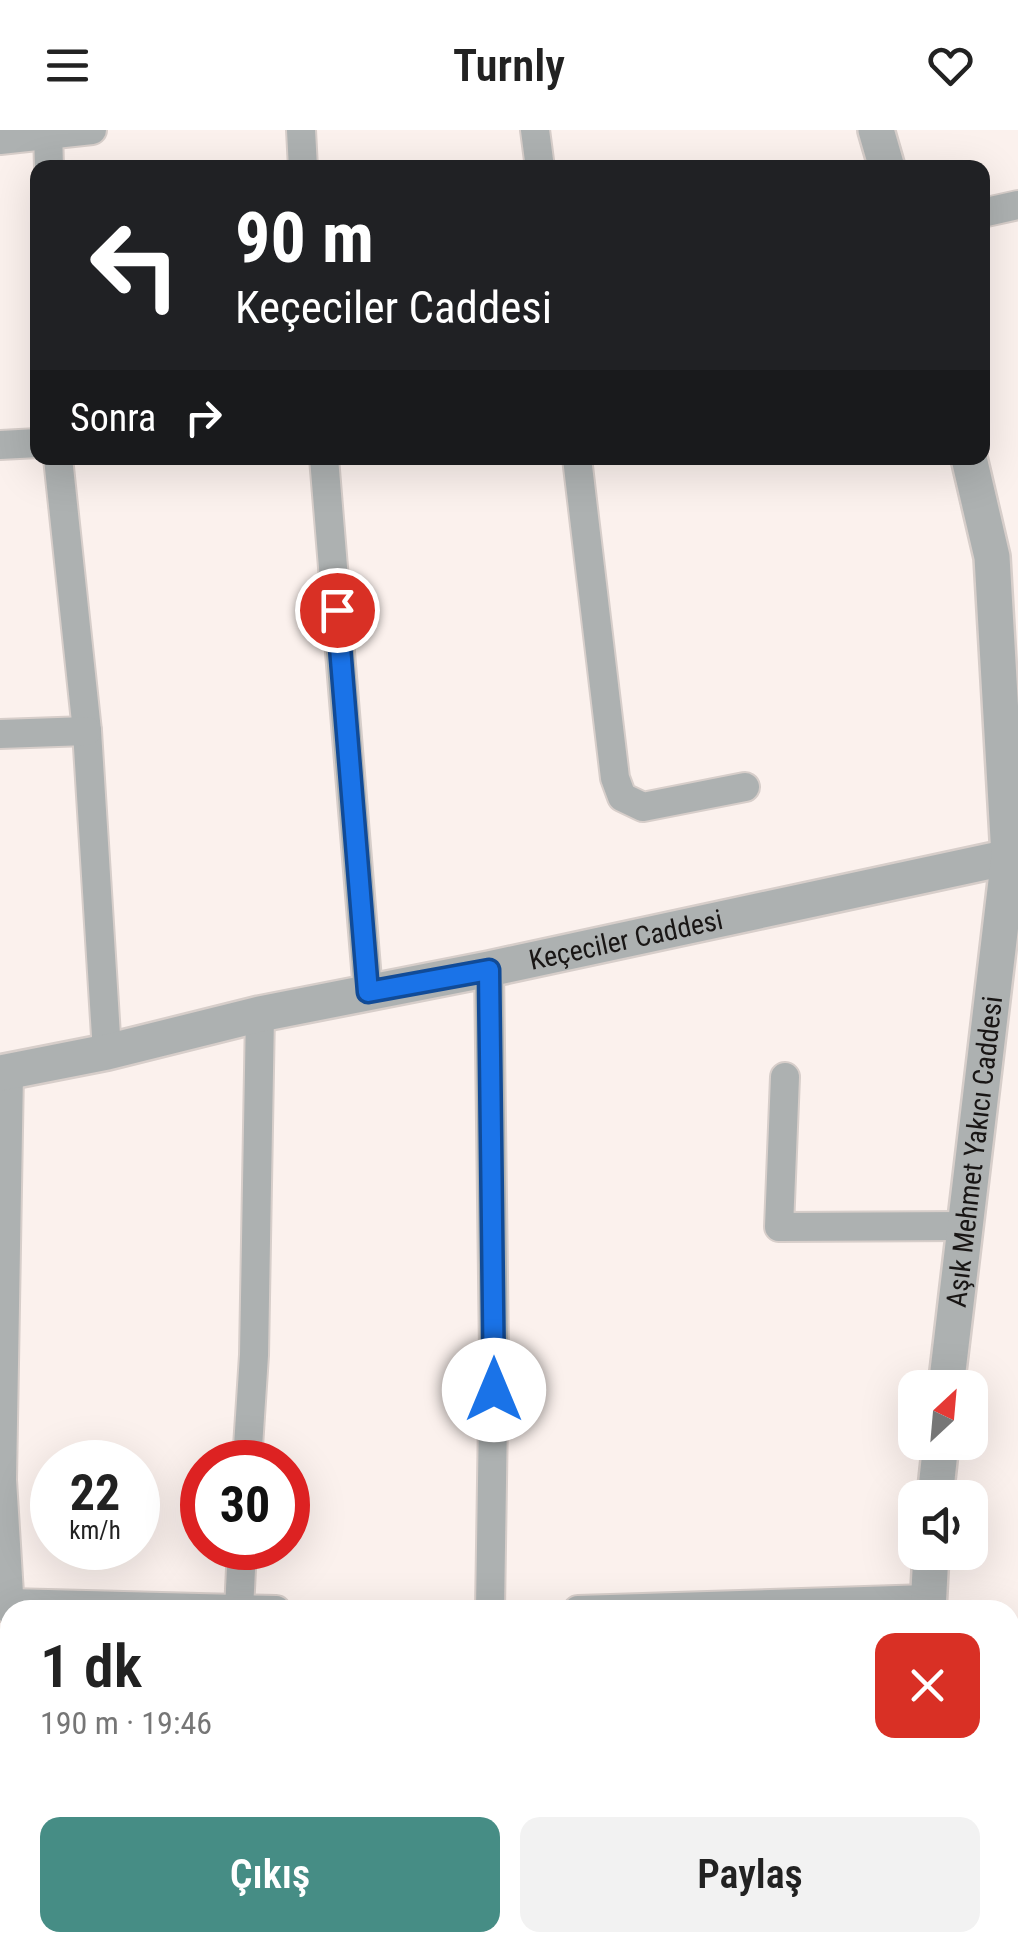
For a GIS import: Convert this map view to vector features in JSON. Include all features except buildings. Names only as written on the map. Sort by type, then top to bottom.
[{"type":"street","points":[[0,140],[92,130]]},
{"type":"street","points":[[301,130],[303,160]]},
{"type":"street","points":[[535,130],[539,160]]},
{"type":"street","points":[[876,130],[885,160]]},
{"type":"street","points":[[48,132],[49,160]]},
{"type":"street","points":[[990,211],[1018,205]]},
{"type":"street","points":[[0,445],[30,444]]},
{"type":"street","points":[[59,465],[87,731],[106,1052]]},
{"type":"street","points":[[325,465],[368,992]]},
{"type":"street","points":[[578,465],[615,778],[622,797],[643,807],[745,787]]},
{"type":"street","name":"Aşık Mehmet Yakıcı Caddesi","points":[[948,1370],[963,1226],[1014,856],[992,557],[970,465]]},
{"type":"street","points":[[0,734],[87,731]]},
{"type":"street","name":"Keçeciler Caddesi","points":[[4,1073],[260,1014],[489,970],[1014,856]]},
{"type":"street","points":[[489,970],[494,1354],[490,1600]]},
{"type":"street","points":[[248,1440],[254,1355],[260,1014]]},
{"type":"street","points":[[4,1073],[2,1480],[10,1600]]},
{"type":"street","points":[[785,1077],[779,1227],[963,1226]]},
{"type":"street","points":[[239,1600],[241,1570]]},
{"type":"street","points":[[928,1600],[930,1570]]},
{"type":"route","points":[[337,610],[368,992],[489,970],[494,1390]]}]
